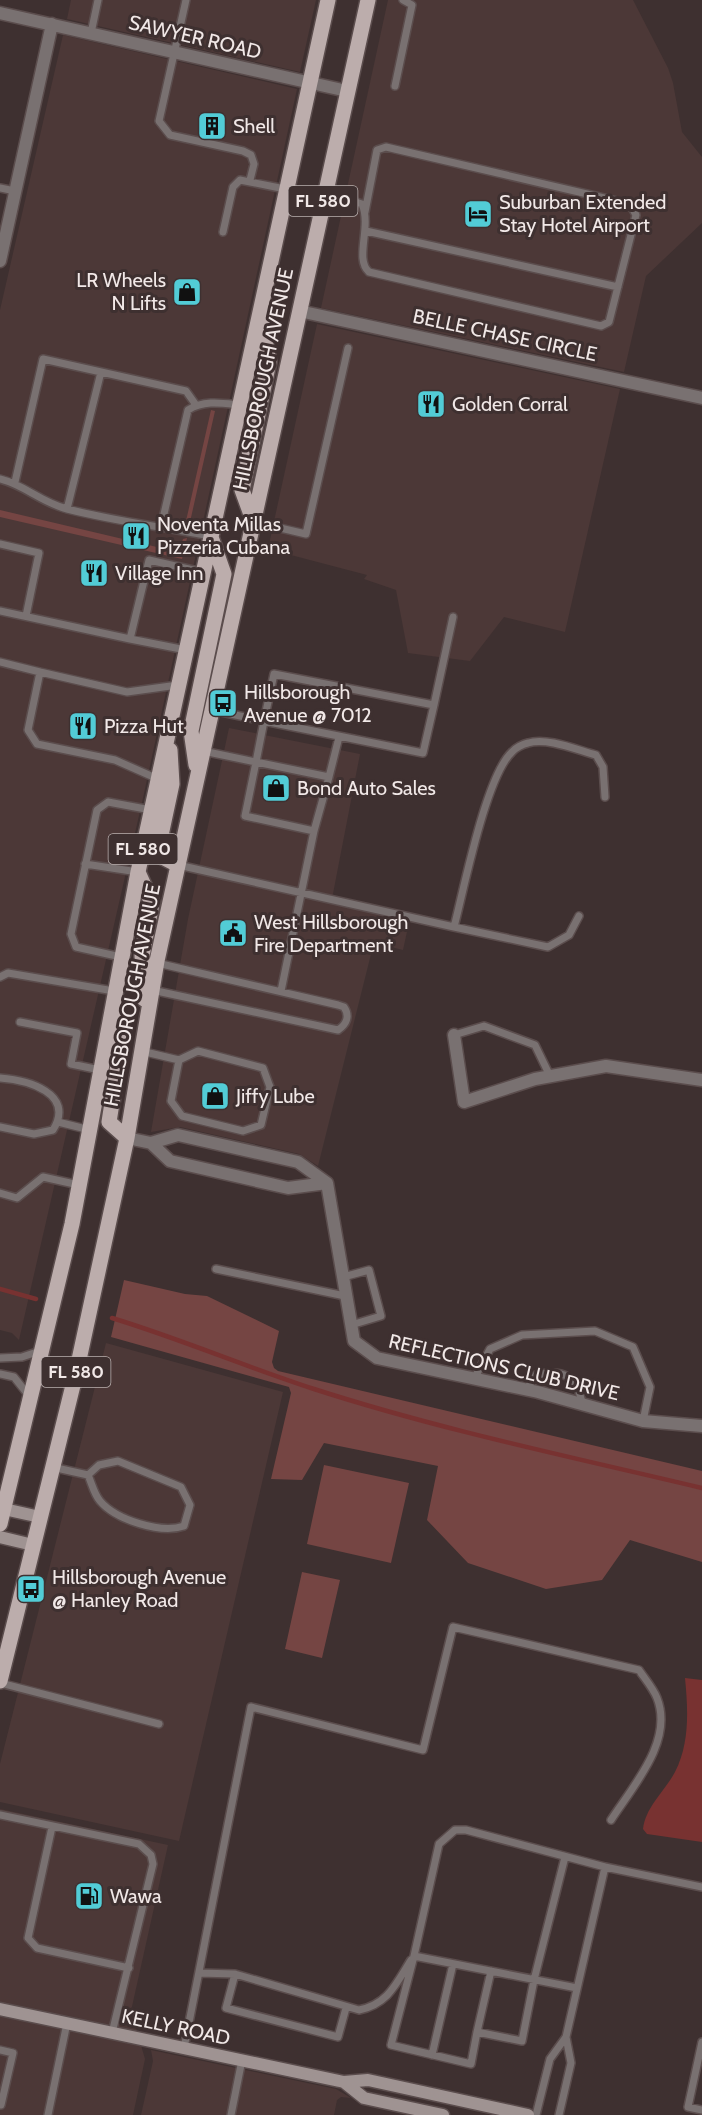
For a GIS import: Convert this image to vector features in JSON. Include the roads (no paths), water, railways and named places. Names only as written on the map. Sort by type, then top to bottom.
[{"type":"main road","name":"HILLSBOROUGH AVENUE","points":[[1,1514],[80,1185],[114,991],[138,872],[328,0]]},
{"type":"main road","name":"HILLSBOROUGH AVENUE","points":[[0,1682],[77,1369],[127,1138],[156,963],[368,0]]},
{"type":"main road","points":[[253,522],[242,490],[269,362],[260,307]]},
{"type":"main road","points":[[198,774],[191,731],[224,574],[210,536]]},
{"type":"main road","points":[[168,732],[172,784],[157,854],[178,865]]},
{"type":"main road","points":[[138,872],[152,903],[142,956],[145,1029]]},
{"type":"main road","points":[[114,991],[120,1052],[109,1122],[127,1138]]},
{"type":"street","name":"SAWYER ROAD","points":[[0,13],[347,91]]},
{"type":"street","points":[[0,261],[52,24]]},
{"type":"street","name":"BELLE CHASE CIRCLE","points":[[299,311],[702,398]]},
{"type":"street","points":[[454,1035],[464,1102],[550,1076],[606,1066],[702,1080]]},
{"type":"street","points":[[127,1138],[151,1143],[178,1135],[298,1162],[327,1183]]},
{"type":"street","points":[[151,1143],[170,1161],[234,1176],[288,1188],[327,1183]]},
{"type":"street","name":"REFLECTIONS CLUB DRIVE","points":[[327,1183],[354,1341],[377,1358],[526,1390],[643,1421],[702,1426]]},
{"type":"street","points":[[1,1514],[40,1517]]},
{"type":"street","points":[[0,1537],[33,1545]]},
{"type":"street","name":"KELLY ROAD","points":[[0,2009],[344,2082],[368,2080],[528,2115]]},
{"type":"street","name":"KELLY ROAD","points":[[344,2082],[364,2098],[444,2115]]},
{"type":"street","points":[[444,2115],[449,2098]]},
{"type":"lane","points":[[91,33],[98,0]]},
{"type":"lane","points":[[186,0],[159,121],[162,129],[170,135],[243,151],[251,156],[254,164],[250,180]]},
{"type":"lane","points":[[395,86],[412,5],[403,0]]},
{"type":"lane","points":[[386,147],[630,204],[636,211],[636,219],[609,322],[601,326],[369,272],[362,259],[366,212],[377,150],[386,147]]},
{"type":"lane","points":[[223,232],[233,187],[240,180],[250,180],[285,189]]},
{"type":"lane","points":[[0,188],[15,191]]},
{"type":"lane","points":[[325,192],[357,200],[363,204],[366,212]]},
{"type":"lane","points":[[366,231],[618,287]]},
{"type":"lane","points":[[253,522],[306,534],[348,348]]},
{"type":"lane","points":[[15,482],[43,359],[186,392],[196,405]]},
{"type":"lane","points":[[67,509],[101,372]]},
{"type":"lane","points":[[161,526],[188,410],[196,405],[213,402],[239,405]]},
{"type":"lane","points":[[0,479],[15,482],[39,500],[67,509],[210,536]]},
{"type":"lane","points":[[0,544],[39,553],[26,616]]},
{"type":"lane","points":[[130,639],[149,560],[202,572]]},
{"type":"lane","points":[[0,611],[186,650]]},
{"type":"lane","points":[[212,710],[423,753],[453,617]]},
{"type":"lane","points":[[0,662],[127,692],[178,685]]},
{"type":"lane","points":[[40,672],[28,730],[38,744],[115,760],[158,779]]},
{"type":"lane","points":[[314,831],[244,816],[274,674],[434,705]]},
{"type":"lane","points":[[281,991],[314,831],[339,737]]},
{"type":"lane","points":[[454,927],[484,812],[499,770],[512,751],[529,742],[542,741],[596,755],[603,767],[605,797]]},
{"type":"lane","points":[[203,751],[329,777]]},
{"type":"lane","points":[[121,957],[76,947],[71,933],[85,864],[97,810],[108,802],[151,810]]},
{"type":"lane","points":[[85,864],[138,872]]},
{"type":"lane","points":[[178,865],[548,947],[569,935],[579,916]]},
{"type":"lane","points":[[152,990],[338,1030],[345,1026],[348,1018],[344,1007],[156,963]]},
{"type":"lane","points":[[0,977],[8,973],[114,991]]},
{"type":"lane","points":[[20,1022],[77,1033],[71,1065],[100,1070]]},
{"type":"lane","points":[[454,1035],[484,1026],[535,1045],[550,1076]]},
{"type":"lane","points":[[141,1051],[179,1060],[198,1052],[263,1068],[270,1087],[261,1125],[243,1131],[182,1116],[171,1101],[179,1060]]},
{"type":"lane","points":[[0,1078],[24,1080],[44,1089],[57,1102],[58,1122],[53,1130],[34,1134],[0,1126]]},
{"type":"lane","points":[[58,1122],[90,1130]]},
{"type":"lane","points":[[0,1193],[17,1197],[43,1178],[80,1185]]},
{"type":"lane","points":[[216,1269],[345,1296]]},
{"type":"lane","points":[[343,1277],[369,1270],[381,1316],[351,1325]]},
{"type":"lane","points":[[474,1379],[490,1349],[522,1335],[595,1331],[633,1347],[650,1387],[643,1421]]},
{"type":"lane","points":[[0,1358],[22,1357],[42,1350]]},
{"type":"lane","points":[[526,1390],[536,1375],[552,1371],[568,1376],[580,1390],[582,1404]]},
{"type":"lane","points":[[0,1374],[14,1377],[30,1398]]},
{"type":"lane","points":[[118,1461],[181,1487],[190,1505],[184,1526],[172,1530],[153,1528],[107,1509],[98,1499],[88,1475],[99,1465],[118,1461]]},
{"type":"lane","points":[[52,1467],[88,1475]]},
{"type":"lane","points":[[184,2048],[250,1707],[423,1750],[453,1627],[639,1670],[657,1698],[662,1732],[648,1763],[611,1820]]},
{"type":"lane","points":[[0,1682],[159,1724]]},
{"type":"lane","points":[[0,1815],[139,1844],[151,1854],[153,1864],[112,2033]]},
{"type":"lane","points":[[52,1827],[27,1938],[31,1945],[37,1948],[129,1968]]},
{"type":"lane","points":[[491,1971],[471,2064],[392,2045],[439,1844],[455,1830],[466,1830],[605,1868],[702,1887]]},
{"type":"lane","points":[[477,2032],[522,2041],[534,1980],[565,1857]]},
{"type":"lane","points":[[536,2115],[550,2059],[566,2037],[605,1868]]},
{"type":"lane","points":[[199,1973],[235,1974],[359,2010],[373,2007],[387,1997],[414,1956]]},
{"type":"lane","points":[[414,1956],[577,1988]]},
{"type":"lane","points":[[432,2055],[453,1964]]},
{"type":"lane","points":[[235,1974],[226,2008],[338,2037],[346,2008]]},
{"type":"lane","points":[[48,2115],[67,2024]]},
{"type":"lane","points":[[559,2115],[571,2063],[566,2037]]},
{"type":"lane","points":[[702,2042],[688,2107],[702,2110]]},
{"type":"lane","points":[[0,2050],[13,2053],[1,2105]]},
{"type":"lane","points":[[231,2115],[242,2060]]},
{"type":"waterway","points":[[0,1289],[36,1299]]},
{"type":"waterway","points":[[112,1318],[362,1404],[507,1442],[702,1488]]},
{"type":"place","name":"Shell","points":[[212,126]]},
{"type":"place","name":"Suburban Extended Stay Hotel Airport","points":[[478,214]]},
{"type":"place","name":"LR Wheels N Lifts","points":[[187,292]]},
{"type":"place","name":"Golden Corral","points":[[431,404]]},
{"type":"place","name":"Noventa Millas Pizzeria Cubana","points":[[136,536]]},
{"type":"place","name":"Village Inn","points":[[94,573]]},
{"type":"place","name":"Hillsborough Avenue @ 7012","points":[[223,703]]},
{"type":"place","name":"Pizza Hut","points":[[83,726]]},
{"type":"place","name":"Bond Auto Sales","points":[[276,788]]},
{"type":"place","name":"West Hillsborough Fire Department","points":[[233,933]]},
{"type":"place","name":"Jiffy Lube","points":[[215,1096]]},
{"type":"place","name":"Hillsborough Avenue @ Hanley Road","points":[[31,1589]]},
{"type":"place","name":"Wawa","points":[[89,1896]]}]
